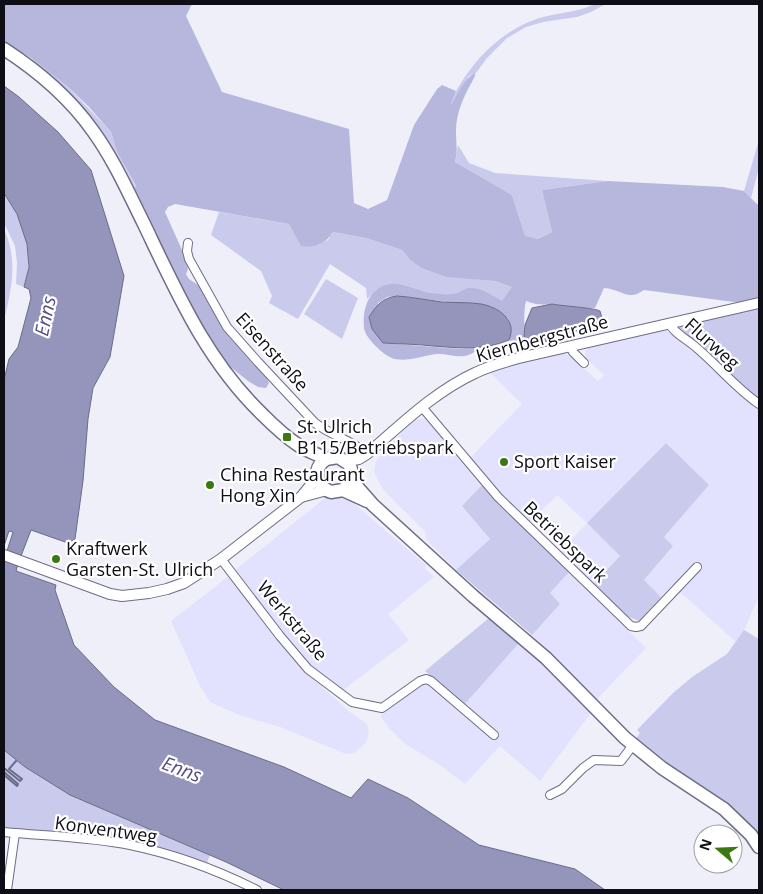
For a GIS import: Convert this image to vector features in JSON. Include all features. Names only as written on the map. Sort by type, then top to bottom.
[{"type":"main road","points":[[4,49],[22,61],[60,93],[92,130],[120,175],[186,312],[212,356],[240,391],[255,408],[299,446],[320,468],[320,485],[327,490],[335,492],[353,469]]},
{"type":"main road","points":[[320,468],[334,456],[353,469],[373,505],[473,596],[546,658],[601,715],[633,744],[662,768],[724,809],[747,831],[759,848]]},
{"type":"street","name":"Eisenstraße","points":[[188,243],[188,255],[193,267],[220,316],[238,340],[315,423],[327,432],[357,444],[353,469]]},
{"type":"street","name":"Kiernbergstraße","points":[[353,469],[422,407],[462,379],[488,367],[518,358],[759,302]]},
{"type":"street","name":"Flurweg","points":[[669,323],[672,329],[700,350],[741,390],[759,404]]},
{"type":"street","points":[[570,346],[584,363]]},
{"type":"street","name":"Betriebspark","points":[[422,407],[498,497],[631,626],[641,626],[697,566]]},
{"type":"street","points":[[4,555],[115,595],[158,591],[184,583],[221,559],[301,497],[320,468]]},
{"type":"street","points":[[301,497],[327,490]]},
{"type":"street","name":"Werkstraße","points":[[221,559],[301,662],[352,702],[382,708],[420,680],[426,679],[431,681],[494,736]]},
{"type":"street","points":[[550,795],[562,789],[594,760],[621,761],[633,744]]},
{"type":"street","name":"Konventweg","points":[[4,832],[101,841],[144,848],[201,866],[257,890]]},
{"type":"street","points":[[7,890],[15,833]]},
{"type":"shaded area","points":[[4,4],[192,4],[186,16],[222,92],[349,129],[354,203],[368,209],[387,200],[414,125],[437,89],[442,85],[456,91],[452,104],[464,83],[475,73],[462,102],[456,123],[457,149],[455,162],[512,195],[525,236],[538,239],[552,232],[542,190],[608,181],[723,187],[744,191],[759,206],[759,299],[741,303],[644,290],[629,295],[604,288],[595,308],[534,304],[526,301],[524,336],[529,342],[515,344],[509,340],[511,329],[508,318],[481,304],[397,296],[387,297],[378,303],[383,343],[461,349],[480,348],[464,356],[437,354],[400,360],[386,355],[365,332],[364,314],[368,300],[377,289],[394,284],[430,293],[454,294],[467,288],[475,288],[502,301],[512,287],[495,281],[447,277],[421,268],[409,259],[402,250],[366,238],[333,232],[327,240],[319,244],[301,246],[289,224],[175,204],[168,207],[165,212],[186,259],[188,269],[186,274],[189,279],[198,285],[266,376],[269,383],[266,388],[258,387],[223,361],[162,251],[134,190],[136,186],[117,152],[111,132],[67,86],[31,58],[4,41]]},
{"type":"shaded area","points":[[595,4],[606,4],[577,17],[543,22],[526,27],[507,38],[487,58],[476,73],[469,76],[453,104],[450,103],[477,61],[502,38],[531,21]]},
{"type":"shaded area","points":[[31,58],[67,86],[111,132],[117,152],[136,187],[134,190],[66,90]]},
{"type":"shaded area","points":[[759,140],[759,168],[751,198],[744,191]]},
{"type":"shaded area","points":[[458,145],[469,163],[495,173],[608,181],[542,190],[552,232],[538,239],[525,237],[512,195],[455,162]]},
{"type":"shaded area","points":[[4,193],[17,215],[26,238],[28,262],[24,287],[16,284],[17,263],[15,246],[4,223]]},
{"type":"shaded area","points":[[219,212],[289,224],[317,245],[328,240],[333,232],[366,238],[402,250],[409,259],[421,268],[447,276],[495,281],[513,287],[502,302],[481,290],[456,294],[432,294],[391,284],[377,289],[367,299],[366,288],[330,264],[298,319],[269,303],[272,296],[261,271],[211,235]]},
{"type":"shaded area","points":[[4,229],[11,252],[12,274],[4,320]]},
{"type":"shaded area","points":[[326,279],[358,298],[342,339],[304,314]]},
{"type":"shaded area","points":[[759,306],[759,400],[676,327],[677,324]]},
{"type":"shaded area","points":[[662,330],[671,332],[681,338],[759,406],[759,596],[742,635],[735,641],[672,585],[661,597],[644,580],[673,546],[664,537],[709,485],[666,443],[587,523],[557,495],[529,523],[498,493],[469,459],[522,404],[489,372],[536,358],[564,353],[574,359],[598,381],[604,375],[588,360],[585,355],[587,348]]},
{"type":"shaded area","points":[[418,419],[425,419],[429,422],[482,485],[462,506],[490,539],[456,570],[426,539],[425,531],[382,488],[374,472],[376,461],[410,423]]},
{"type":"shaded area","points":[[666,443],[709,485],[664,537],[673,546],[644,580],[661,597],[639,621],[624,615],[593,585],[620,556],[587,523]]},
{"type":"shaded area","points":[[482,485],[569,572],[550,593],[560,604],[532,635],[456,570],[490,539],[462,506]]},
{"type":"shaded area","points":[[330,494],[351,501],[426,565],[425,568],[434,577],[388,614],[409,640],[342,691],[306,664],[234,571]]},
{"type":"shaded area","points":[[587,523],[620,556],[593,585],[559,553]]},
{"type":"shaded area","points":[[569,572],[646,648],[597,699],[532,635],[560,604],[549,594]]},
{"type":"shaded area","points":[[229,576],[300,667],[350,712],[367,724],[369,733],[366,743],[354,753],[346,754],[280,727],[239,715],[210,702],[200,686],[171,621]]},
{"type":"shaded area","points":[[489,618],[520,642],[464,705],[425,671]]},
{"type":"shaded area","points":[[744,630],[759,639],[759,833],[754,828],[749,828],[692,781],[634,741],[640,733],[637,730],[672,694],[692,677],[727,654]]},
{"type":"shaded area","points":[[520,642],[552,671],[591,713],[540,781],[500,746],[465,784],[438,764],[405,744],[380,716],[419,685],[426,684],[430,685],[473,723],[493,737],[464,705]]},
{"type":"shaded area","points":[[4,750],[25,767],[70,795],[210,855],[206,865],[102,839],[89,827],[67,820],[61,819],[50,834],[4,828]]},
{"type":"water","name":"Enns","points":[[4,86],[58,132],[91,170],[124,276],[110,357],[93,388],[75,539],[68,543],[31,530],[21,556],[7,551],[13,532],[9,531],[4,546],[4,380],[9,359],[18,347],[31,298],[29,289],[24,287],[29,267],[27,244],[17,214],[4,193]]},
{"type":"water","points":[[397,296],[442,302],[476,303],[494,308],[500,311],[509,321],[511,333],[509,340],[489,346],[471,348],[383,343],[372,329],[369,317],[380,303],[387,298]]},
{"type":"water","points":[[552,304],[597,310],[600,311],[602,318],[596,323],[553,341],[529,342],[524,336],[525,325],[532,308]]},
{"type":"water","name":"Enns","points":[[4,559],[18,564],[16,571],[56,585],[55,590],[74,645],[114,687],[155,720],[284,767],[351,798],[368,779],[408,798],[479,845],[575,869],[605,890],[284,890],[226,862],[70,795],[25,767],[4,750]]},
{"type":"waterway","points":[[4,768],[20,781],[22,779],[9,769],[16,761]]},
{"type":"waterway","points":[[4,772],[18,784],[17,786],[4,775]]},
{"type":"place","name":"St. Ulrich B115/Betriebspark","points":[[287,437]]},
{"type":"place","name":"Sport Kaiser","points":[[504,462]]},
{"type":"place","name":"China Restaurant Hong Xin","points":[[210,485]]},
{"type":"place","name":"Kraftwerk Garsten-St. Ulrich","points":[[56,559]]}]
